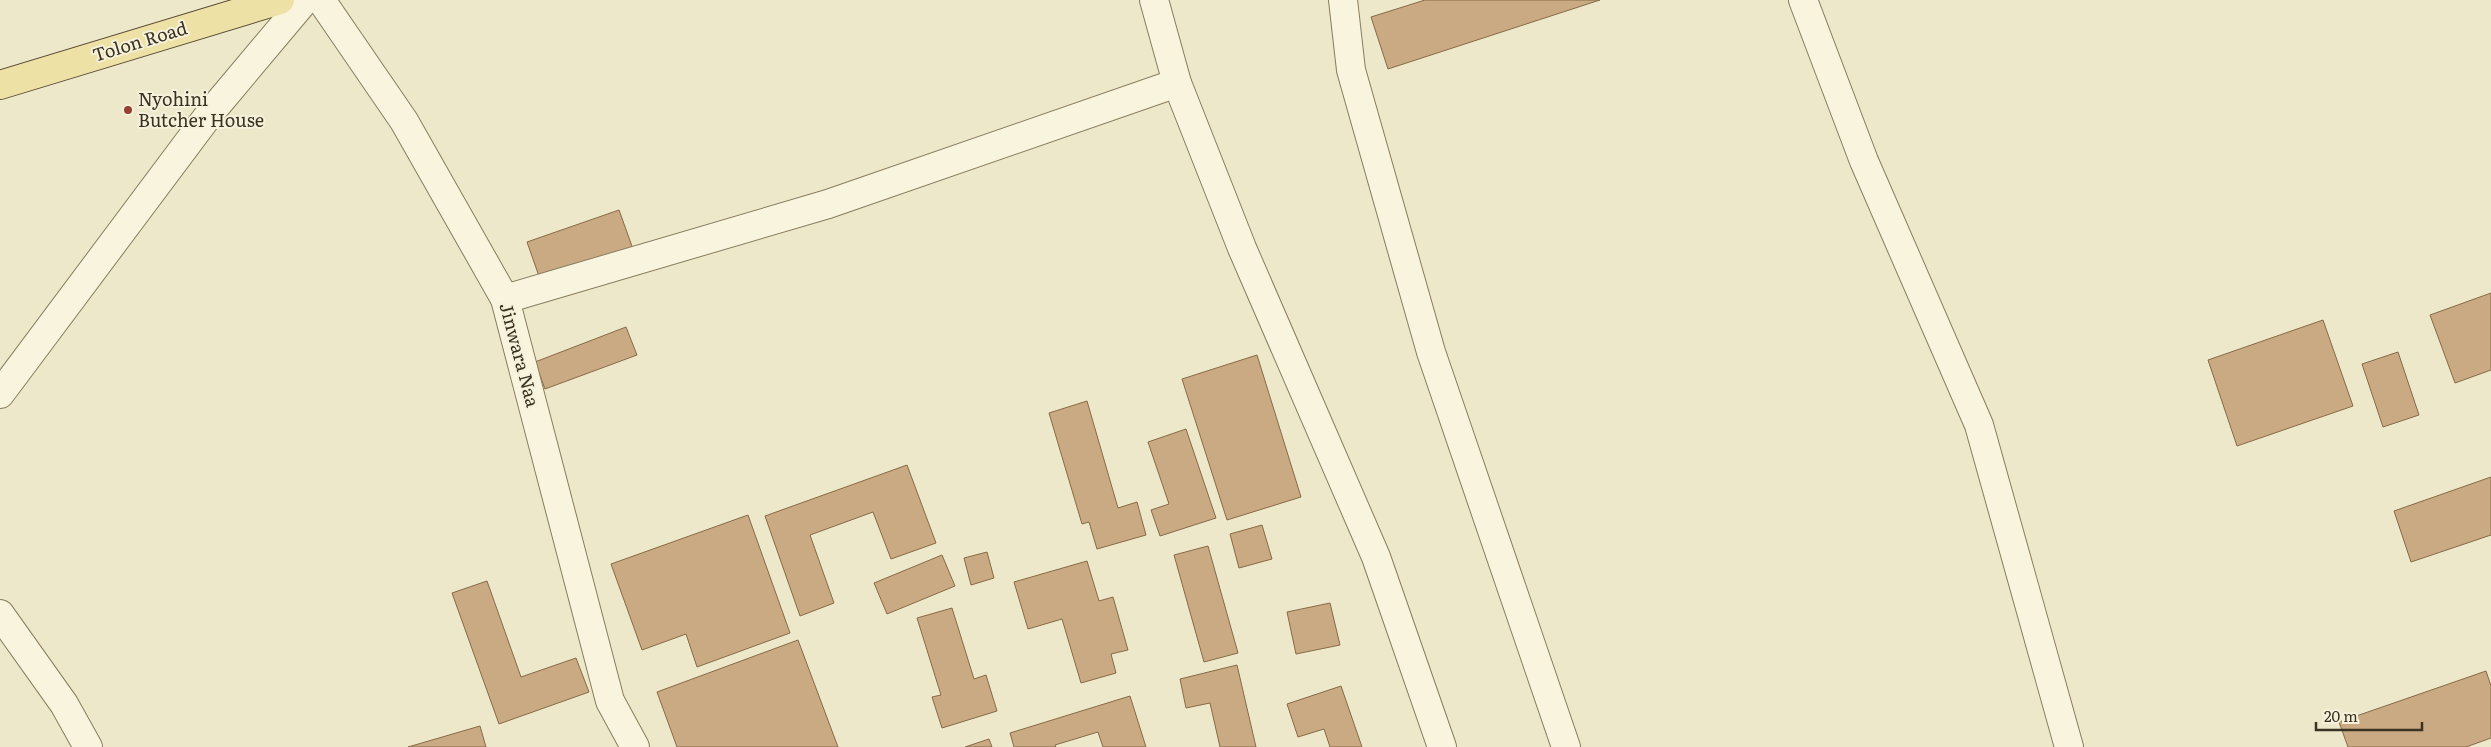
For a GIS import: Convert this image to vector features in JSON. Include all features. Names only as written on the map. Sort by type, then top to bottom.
[{"type":"main road","name":"Tolon Road","points":[[0,85],[280,0]]},
{"type":"street","points":[[0,394],[211,112],[305,0]]},
{"type":"street","name":"Jinwara Naa","points":[[321,0],[404,121],[504,299],[610,701],[634,747]]},
{"type":"street","points":[[1154,0],[1177,83],[1242,248],[1376,557],[1442,747]]},
{"type":"street","points":[[1343,0],[1351,70],[1431,352],[1566,747]]},
{"type":"street","points":[[1803,0],[1864,161],[1980,425],[2069,747]]},
{"type":"street","points":[[504,299],[828,204],[1177,83]]},
{"type":"street","points":[[0,614],[64,704],[88,747]]},
{"type":"building","points":[[1425,0],[1600,0],[1388,69],[1371,17]]},
{"type":"building","points":[[619,210],[633,249],[541,282],[527,242]]},
{"type":"building","points":[[2491,293],[2491,370],[2455,383],[2430,315]]},
{"type":"building","points":[[2323,320],[2353,406],[2237,446],[2208,360]]},
{"type":"building","points":[[626,327],[637,355],[545,389],[535,362]]},
{"type":"building","points":[[2398,352],[2419,415],[2383,427],[2362,364]]},
{"type":"building","points":[[1257,355],[1301,497],[1227,520],[1182,379]]},
{"type":"building","points":[[1087,401],[1118,508],[1137,502],[1146,535],[1097,549],[1089,522],[1082,524],[1049,413]]},
{"type":"building","points":[[1186,429],[1216,518],[1160,536],[1151,510],[1169,504],[1148,442]]},
{"type":"building","points":[[907,465],[936,543],[891,559],[873,512],[810,535],[834,603],[800,616],[765,516]]},
{"type":"building","points":[[2491,477],[2491,535],[2411,562],[2394,511]]},
{"type":"building","points":[[748,515],[790,633],[697,667],[686,634],[642,650],[611,564]]},
{"type":"building","points":[[1262,525],[1272,559],[1239,568],[1230,534]]},
{"type":"building","points":[[1208,546],[1238,653],[1204,662],[1174,555]]},
{"type":"building","points":[[987,552],[994,578],[971,585],[964,558]]},
{"type":"building","points":[[942,555],[955,586],[887,614],[874,583]]},
{"type":"building","points":[[1087,561],[1099,601],[1113,597],[1128,650],[1111,654],[1116,673],[1081,683],[1062,619],[1028,629],[1014,582]]},
{"type":"building","points":[[487,581],[521,677],[576,658],[589,692],[499,724],[452,593]]},
{"type":"building","points":[[1330,603],[1340,645],[1296,654],[1287,612]]},
{"type":"building","points":[[952,608],[974,679],[986,675],[997,711],[942,728],[932,697],[941,695],[917,618]]},
{"type":"building","points":[[798,640],[838,747],[677,747],[657,692]]},
{"type":"building","points":[[1237,665],[1256,747],[1220,747],[1210,703],[1186,708],[1180,679]]},
{"type":"building","points":[[2486,671],[2491,686],[2491,738],[2466,747],[2348,747],[2339,722]]},
{"type":"building","points":[[1341,686],[1362,747],[1330,747],[1324,729],[1298,737],[1287,704]]},
{"type":"building","points":[[1130,696],[1146,747],[1103,747],[1098,732],[1055,745],[1056,747],[1014,747],[1010,733]]},
{"type":"building","points":[[480,726],[486,747],[408,747]]},
{"type":"building","points":[[989,739],[992,747],[965,747]]},
{"type":"place","name":"Nyohini Butcher House","points":[[128,110]]}]
